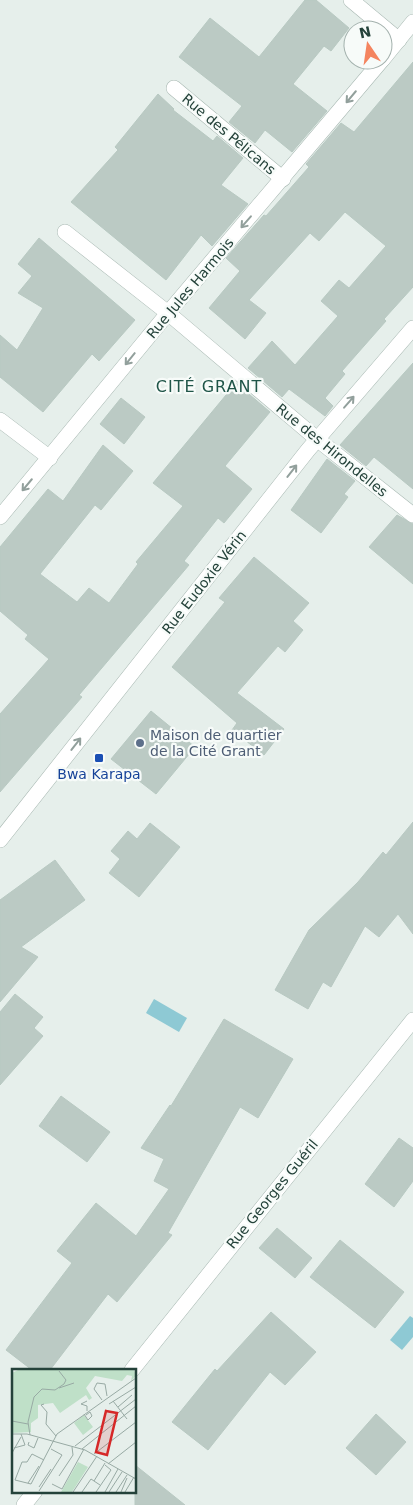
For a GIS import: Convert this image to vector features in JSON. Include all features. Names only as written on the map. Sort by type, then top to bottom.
[{"type":"street","points":[[351,0],[399,40]]},
{"type":"street","name":"Rue Jules Harmois","points":[[393,48],[413,22]]},
{"type":"street","name":"Rue Jules Harmois","points":[[0,517],[168,313],[375,70]]},
{"type":"street","name":"Rue des Pélicans","points":[[174,88],[283,179]]},
{"type":"street","name":"Rue des Hirondelles","points":[[65,232],[168,313],[317,439],[413,515]]},
{"type":"street","name":"Rue Eudoxie Vérin","points":[[0,840],[317,439],[413,328]]},
{"type":"street","points":[[0,420],[50,458]]},
{"type":"street","name":"Rue Georges Guéril","points":[[133,1369],[413,1020]]},
{"type":"street","points":[[24,1505],[34,1492]]},
{"type":"water","points":[[154,999],[187,1018],[179,1032],[146,1013]]},
{"type":"water","points":[[410,1316],[413,1318],[413,1337],[402,1350],[390,1340]]},
{"type":"building","points":[[305,0],[316,0],[343,23],[343,36],[331,51],[324,46],[293,84],[327,111],[292,152],[265,130],[255,143],[229,122],[242,106],[179,57],[210,18],[259,57]]},
{"type":"building","points":[[413,62],[413,287],[342,371],[345,374],[325,398],[333,406],[325,416],[289,389],[282,397],[248,368],[272,341],[295,365],[338,316],[321,301],[339,280],[349,288],[386,246],[345,212],[319,241],[310,233],[249,300],[266,313],[245,339],[209,308],[240,271],[226,258],[309,167],[306,164],[341,123],[354,132]]},
{"type":"building","points":[[158,94],[173,110],[213,141],[217,136],[243,158],[221,185],[248,204],[212,246],[201,235],[166,280],[71,202],[118,150],[115,147]]},
{"type":"building","points":[[39,238],[135,320],[99,361],[92,354],[43,412],[0,377],[0,335],[17,350],[43,308],[18,293],[32,276],[18,264]]},
{"type":"building","points":[[413,363],[413,489],[374,457],[366,466],[340,445]]},
{"type":"building","points":[[236,383],[270,412],[225,466],[252,489],[224,523],[218,518],[184,561],[189,565],[79,695],[82,697],[0,792],[0,714],[49,659],[25,639],[28,635],[0,611],[0,547],[48,489],[63,501],[103,445],[133,471],[101,510],[95,505],[40,574],[77,602],[89,588],[109,603],[138,564],[136,562],[183,506],[153,483]]},
{"type":"building","points":[[121,398],[145,417],[124,444],[100,424]]},
{"type":"building","points":[[327,459],[355,481],[344,494],[348,497],[321,533],[291,510]]},
{"type":"building","points":[[397,515],[413,524],[413,584],[369,547]]},
{"type":"building","points":[[254,557],[309,603],[293,621],[303,630],[285,652],[278,646],[237,693],[284,729],[264,755],[232,730],[237,723],[172,667],[225,602],[219,598]]},
{"type":"building","points":[[151,711],[195,747],[156,794],[111,759]]},
{"type":"building","points":[[413,822],[413,934],[398,914],[379,937],[365,926],[331,987],[323,982],[308,1009],[275,990],[309,930],[358,882],[383,852],[386,855]]},
{"type":"building","points":[[150,823],[180,847],[139,897],[109,873],[120,859],[111,851],[128,831],[137,839]]},
{"type":"building","points":[[55,860],[85,900],[21,947],[38,957],[0,1002],[0,900]]},
{"type":"building","points":[[15,994],[43,1017],[34,1028],[43,1036],[0,1085],[0,1012]]},
{"type":"building","points":[[224,1019],[293,1059],[258,1118],[240,1107],[168,1233],[172,1235],[117,1302],[108,1294],[51,1369],[31,1369],[6,1350],[72,1263],[57,1251],[96,1203],[136,1236],[169,1189],[154,1181],[164,1159],[141,1148],[171,1106]]},
{"type":"building","points":[[61,1096],[110,1132],[87,1162],[39,1126]]},
{"type":"building","points":[[399,1138],[413,1148],[413,1181],[394,1207],[365,1184]]},
{"type":"building","points":[[277,1228],[312,1258],[295,1278],[259,1248]]},
{"type":"building","points":[[340,1240],[404,1292],[375,1328],[310,1277]]},
{"type":"building","points":[[271,1312],[316,1352],[285,1385],[270,1372],[208,1450],[172,1422],[215,1369],[217,1371]]},
{"type":"building","points":[[376,1414],[406,1442],[376,1475],[346,1448]]},
{"type":"building","points":[[136,1466],[185,1505],[135,1505]]},
{"type":"place","name":"Maison de quartier de la Cité Grant","points":[[140,743]]},
{"type":"place","name":"Bwa Karapa","points":[[99,758]]},
{"type":"district","name":"CITÉ GRANT","points":[[209,386]]}]
